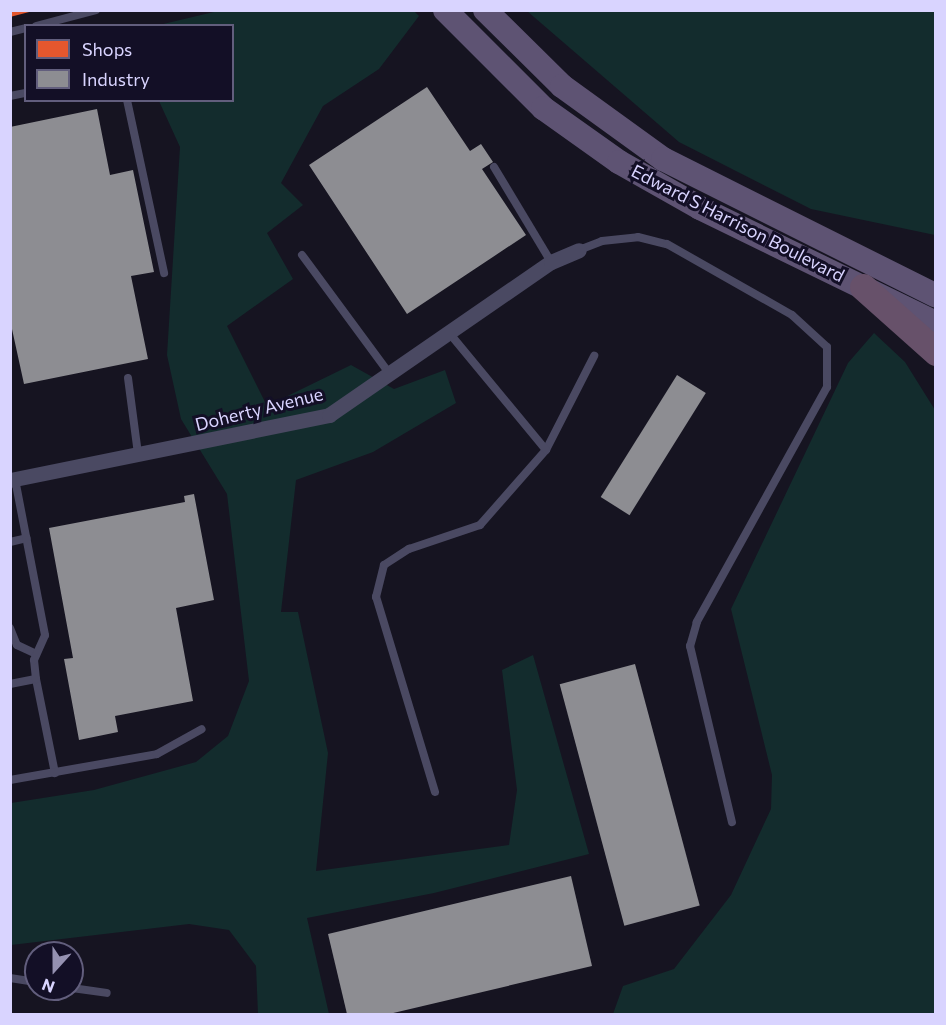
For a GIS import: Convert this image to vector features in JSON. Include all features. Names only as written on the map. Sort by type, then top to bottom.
[{"type":"highway","points":[[863,287],[936,352]]},
{"type":"main road","name":"Edward S Harrison Boulevard","points":[[445,10],[520,87],[593,145],[691,203],[936,323]]},
{"type":"main road","name":"Edward S Harrison Boulevard","points":[[485,10],[562,86],[663,159],[936,296]]},
{"type":"street","name":"Doherty Avenue","points":[[13,480],[329,415],[551,262],[579,250]]},
{"type":"lane","points":[[44,24],[96,10]]},
{"type":"lane","points":[[127,102],[164,273]]},
{"type":"lane","points":[[495,167],[551,262]]},
{"type":"lane","points":[[579,250],[602,241],[638,237],[667,244],[792,315],[827,347],[826,387],[697,622],[690,646],[732,822]]},
{"type":"lane","points":[[302,255],[389,373]]},
{"type":"lane","points":[[450,333],[546,450]]},
{"type":"lane","points":[[435,792],[376,597],[384,565],[409,549],[480,525],[546,450],[594,356]]},
{"type":"lane","points":[[128,378],[138,456]]},
{"type":"lane","points":[[13,480],[27,538],[45,635],[36,654],[36,679],[55,773]]},
{"type":"lane","points":[[10,542],[27,538]]},
{"type":"lane","points":[[10,628],[17,645],[36,654]]},
{"type":"lane","points":[[10,684],[36,679]]},
{"type":"lane","points":[[10,780],[158,754],[202,729]]},
{"type":"lane","points":[[84,990],[107,993]]},
{"type":"green space","points":[[218,11],[414,11],[419,16],[379,69],[323,106],[281,183],[303,205],[267,233],[293,279],[227,326],[267,406],[351,365],[394,389],[445,370],[456,403],[373,452],[296,480],[281,612],[298,612],[328,753],[316,871],[509,845],[517,790],[502,670],[533,655],[589,854],[434,893],[307,918],[329,1014],[258,1014],[256,966],[229,930],[189,924],[45,941],[24,941],[24,943],[11,945],[11,803],[94,790],[196,762],[228,736],[249,681],[227,494],[181,419],[167,355],[180,147],[159,102],[234,102],[234,24],[163,24]]},
{"type":"green space","points":[[527,11],[935,11],[935,235],[811,209],[679,142]]},
{"type":"green space","points":[[874,333],[905,362],[935,410],[935,1014],[613,1014],[623,986],[674,969],[731,895],[771,809],[772,775],[731,609],[848,363]]},
{"type":"building: Shops","points":[[10,10],[33,10],[33,11],[10,17]]},
{"type":"building: Industry","points":[[427,87],[470,151],[481,144],[493,162],[482,169],[526,235],[407,314],[309,165]]},
{"type":"building: Industry","points":[[97,109],[110,175],[133,170],[154,272],[131,276],[148,359],[24,384],[10,320],[10,127]]},
{"type":"building: Industry","points":[[677,375],[706,393],[630,515],[601,497]]},
{"type":"building: Industry","points":[[194,494],[214,600],[176,608],[193,701],[115,716],[118,732],[79,740],[64,659],[73,658],[49,528],[185,502],[184,496]]},
{"type":"building: Industry","points":[[635,664],[700,905],[624,926],[560,684]]},
{"type":"building: Industry","points":[[571,876],[592,966],[389,1014],[347,1014],[328,934]]}]
